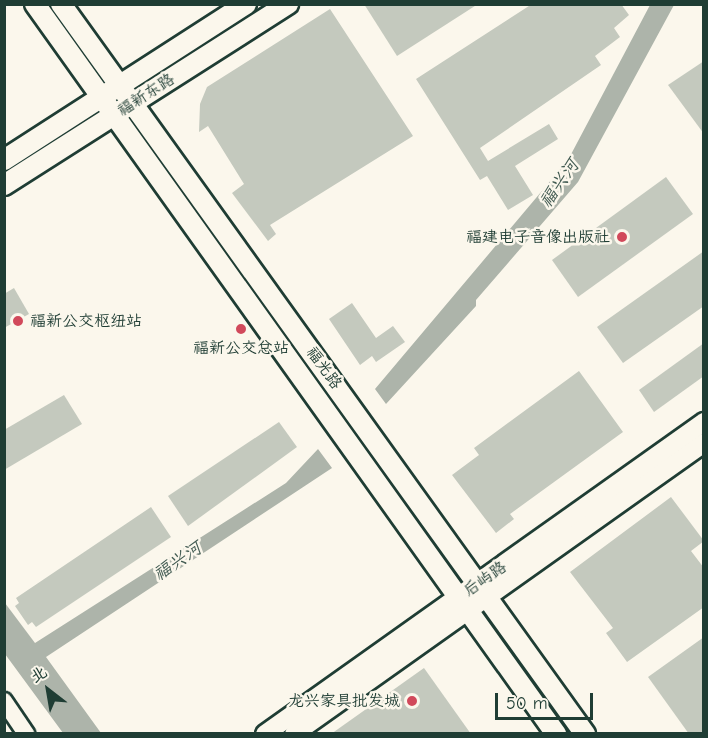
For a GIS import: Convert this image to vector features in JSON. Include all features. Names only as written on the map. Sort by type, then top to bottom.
[{"type":"main road","name":"福光路","points":[[35,4],[116,114],[556,734]]},
{"type":"main road","name":"福光路","points":[[61,4],[135,102],[585,734]]},
{"type":"main road","name":"福新东路","points":[[4,160],[246,4]]},
{"type":"main road","name":"福新东路","points":[[4,185],[288,4]]},
{"type":"main road","name":"后屿路","points":[[483,591],[704,422]]},
{"type":"main road","name":"后屿路","points":[[265,734],[704,443]]},
{"type":"main road","name":"后屿路","points":[[294,734],[464,604]]},
{"type":"street","points":[[4,700],[26,734]]},
{"type":"water","name":"福兴河","points":[[650,5],[674,5],[578,182],[476,300],[476,306],[386,404],[375,389],[568,160]]},
{"type":"water","name":"福兴河","points":[[318,449],[332,468],[46,657],[101,733],[63,733],[5,654],[5,603],[35,643],[286,483]]},
{"type":"building","points":[[364,4],[478,4],[397,56]]},
{"type":"building","points":[[532,4],[621,4],[629,15],[614,28],[620,37],[595,56],[601,65],[480,148],[488,161],[549,124],[558,139],[515,166],[533,195],[508,210],[487,176],[480,180],[416,79]]},
{"type":"building","points":[[330,9],[413,136],[270,225],[276,234],[268,241],[232,193],[244,184],[208,126],[199,132],[200,104],[207,87]]},
{"type":"building","points":[[704,61],[704,134],[668,85]]},
{"type":"building","name":"福建电子音像出版社","points":[[666,177],[693,214],[578,297],[552,260]]},
{"type":"building","points":[[704,251],[704,306],[623,363],[597,327]]},
{"type":"building","points":[[14,288],[29,314],[4,328],[4,294]]},
{"type":"building","points":[[352,303],[376,338],[393,326],[405,342],[376,362],[372,356],[360,365],[329,319]]},
{"type":"building","points":[[704,343],[704,376],[654,412],[639,390]]},
{"type":"building","points":[[579,371],[623,432],[510,514],[514,519],[496,533],[452,475],[479,455],[474,448]]},
{"type":"building","points":[[64,395],[82,424],[4,470],[4,430]]},
{"type":"building","points":[[279,422],[297,447],[188,526],[168,496]]},
{"type":"building","points":[[671,497],[704,541],[691,551],[704,568],[704,607],[627,662],[606,633],[613,628],[570,572]]},
{"type":"building","points":[[151,507],[171,537],[36,627],[32,622],[28,625],[15,606],[19,603],[16,598]]},
{"type":"building","points":[[704,637],[704,734],[689,734],[648,677]]},
{"type":"building","name":"龙兴家具批发城","points":[[424,668],[471,734],[331,734]]},
{"type":"place","name":"福建电子音像出版社","points":[[622,237]]},
{"type":"place","name":"福新公交枢纽站","points":[[18,321]]},
{"type":"place","name":"福新公交总站","points":[[241,329]]},
{"type":"place","name":"龙兴家具批发城","points":[[412,701]]}]
